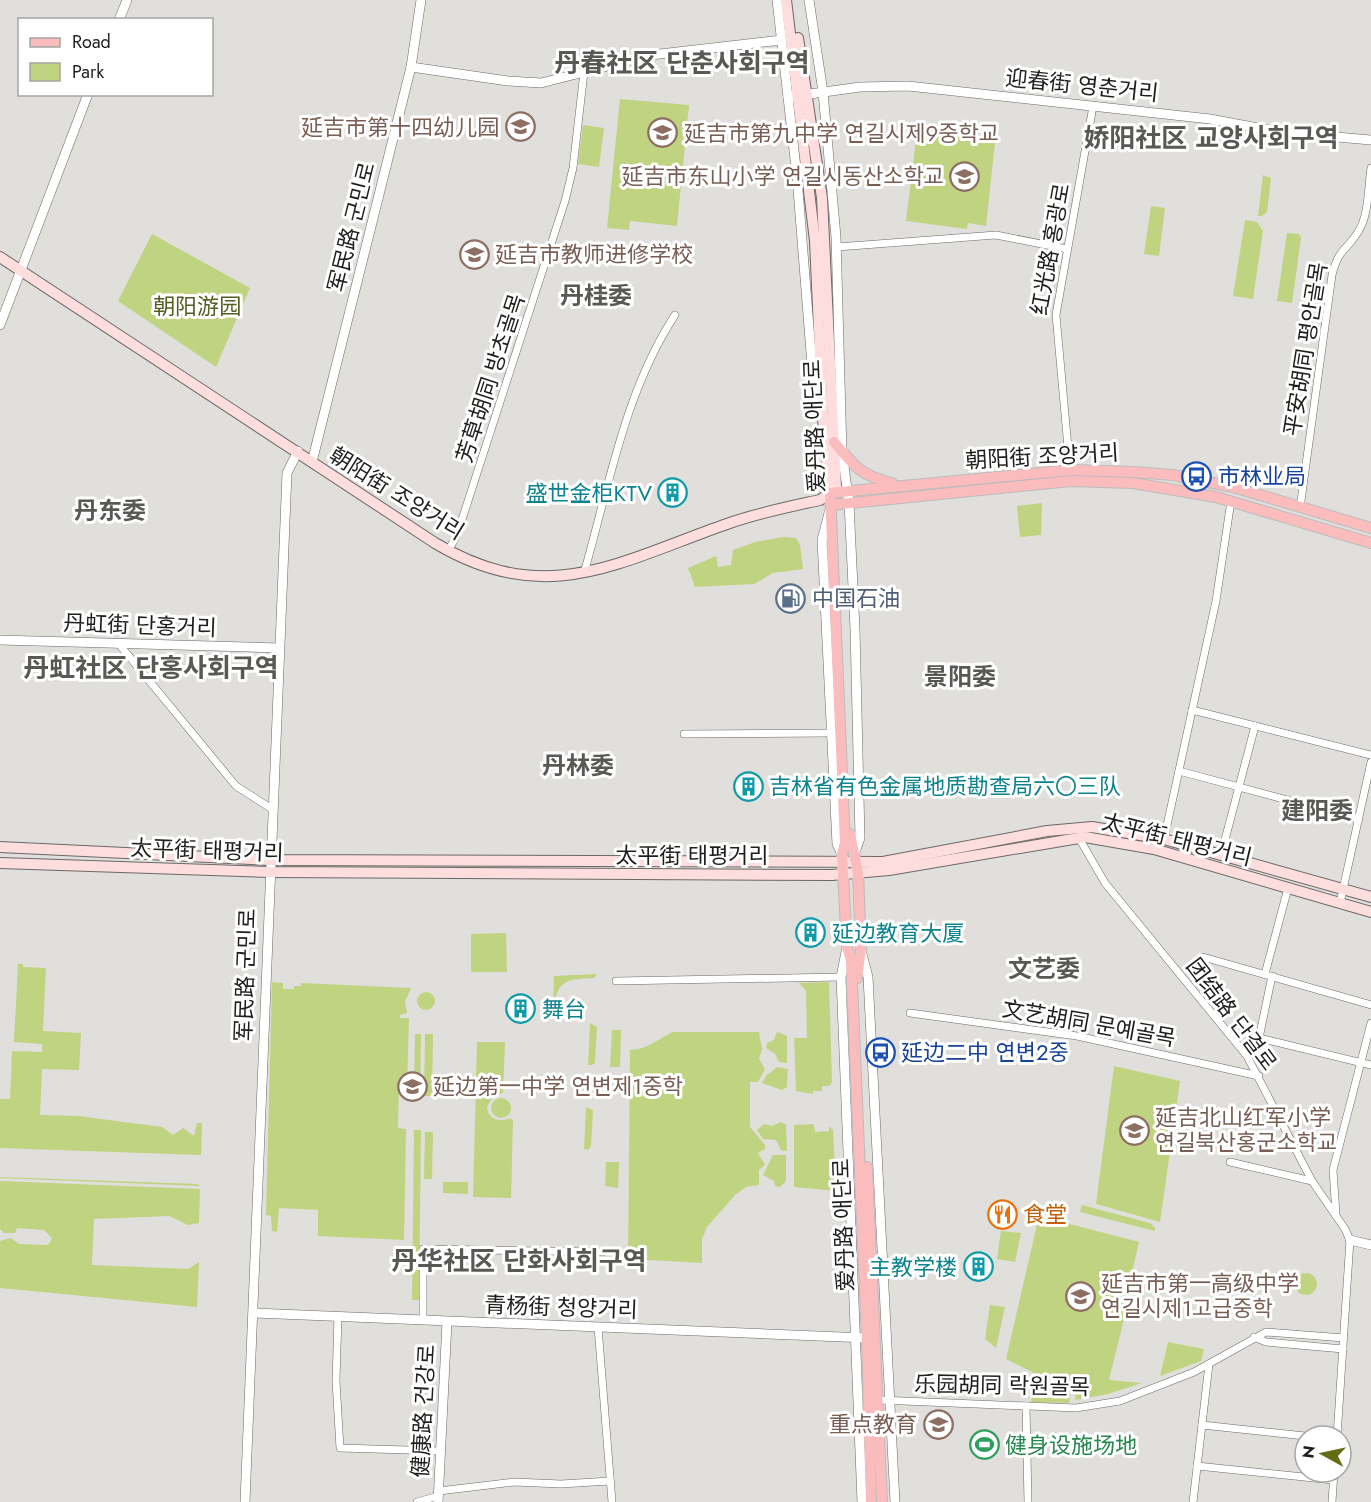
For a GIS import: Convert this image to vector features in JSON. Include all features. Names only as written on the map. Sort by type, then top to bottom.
[{"type":"main road","name":"爱丹路 애단로","points":[[786,0],[815,241],[823,419],[838,492]]},
{"type":"main road","name":"爱丹路 애단로","points":[[794,0],[798,95],[822,198],[838,492],[834,504],[845,843],[842,858],[846,947],[851,960],[862,1337],[871,1502]]},
{"type":"main road","name":"朝阳街 조양거리","points":[[0,257],[448,551],[473,562],[512,573],[549,576],[584,573],[637,560],[740,519],[820,500],[838,492],[1070,470],[1173,476],[1233,487],[1371,528]]},
{"type":"main road","points":[[834,442],[850,463],[866,475],[901,486]]},
{"type":"main road","name":"朝阳街 조양거리","points":[[834,504],[1071,481],[1154,486],[1231,501],[1371,543]]},
{"type":"main road","points":[[820,500],[834,504]]},
{"type":"main road","name":"爱丹路 애단로","points":[[834,504],[850,844],[856,856],[858,873],[861,949],[857,977],[884,1400],[882,1502]]},
{"type":"main road","name":"太平街 태평거리","points":[[0,847],[270,861],[842,858],[856,856],[883,862],[1079,827],[1131,831],[1371,897]]},
{"type":"main road","name":"太平街 태평거리","points":[[0,863],[269,872],[858,873],[889,870],[1079,838],[1145,847],[1371,912]]},
{"type":"main road","points":[[845,903],[859,903]]},
{"type":"street","points":[[120,18],[127,0]]},
{"type":"street","name":"军民路 군민로","points":[[312,462],[411,67],[421,0]]},
{"type":"street","name":"爱丹路 애단로","points":[[777,0],[782,40],[798,95]]},
{"type":"street","name":"爱丹路 애단로","points":[[809,0],[823,92],[837,247],[842,452],[838,492],[849,502],[855,629],[860,838],[856,856]]},
{"type":"street","points":[[411,67],[498,80],[541,83],[651,55],[782,40]]},
{"type":"street","name":"芳草胡同 방초골목","points":[[448,551],[457,535],[565,201],[573,168],[584,72]]},
{"type":"street","name":"迎春街 영춘거리","points":[[798,95],[860,87],[908,86],[1210,119],[1280,132],[1371,140]]},
{"type":"street","points":[[0,325],[87,96]]},
{"type":"street","name":"红光路 홍광로","points":[[1070,470],[1055,329],[1067,249],[1094,106]]},
{"type":"street","name":"平安胡同 평안골목","points":[[1300,508],[1332,275],[1336,259],[1358,232],[1364,219],[1371,168]]},
{"type":"street","points":[[837,247],[996,235],[1067,249]]},
{"type":"street","points":[[584,573],[635,393],[661,336],[675,315]]},
{"type":"street","name":"军民路 군민로","points":[[245,1502],[287,473],[297,451]]},
{"type":"street","points":[[1164,839],[1216,601],[1231,501]]},
{"type":"street","name":"爱丹路 애단로","points":[[834,504],[822,540],[837,844],[842,858]]},
{"type":"street","name":"丹虹街 단홍거리","points":[[0,640],[279,648]]},
{"type":"street","points":[[118,643],[236,786],[272,809]]},
{"type":"street","points":[[1192,710],[1371,755]]},
{"type":"street","points":[[1221,855],[1255,726]]},
{"type":"street","points":[[684,734],[831,733]]},
{"type":"street","points":[[1340,903],[1371,762]]},
{"type":"street","points":[[1179,771],[1239,785],[1359,819]]},
{"type":"street","name":"团结路 단결로","points":[[1079,838],[1105,883],[1247,1056],[1312,1181],[1350,1240]]},
{"type":"street","points":[[1288,888],[1268,975],[1259,1038],[1371,1065]]},
{"type":"street","name":"爱丹路 애단로","points":[[846,947],[841,977],[862,1337],[862,1502]]},
{"type":"street","points":[[1203,957],[1371,1005]]},
{"type":"street","points":[[616,981],[841,977]]},
{"type":"street","name":"文艺胡同 문예골목","points":[[910,1012],[1088,1038],[1259,1076]]},
{"type":"street","points":[[1336,1215],[1333,1170],[1371,1023]]},
{"type":"street","points":[[1230,1162],[1312,1181]]},
{"type":"street","points":[[1338,1424],[1350,1240],[1371,1245]]},
{"type":"street","points":[[423,1319],[423,1249],[603,1252]]},
{"type":"street","name":"青杨街 청양거리","points":[[254,1313],[862,1337]]},
{"type":"street","points":[[338,1316],[336,1393],[340,1422],[340,1448],[441,1451]]},
{"type":"street","name":"健康路 건강로","points":[[439,1496],[447,1322]]},
{"type":"street","points":[[598,1327],[612,1502]]},
{"type":"street","name":"乐园胡同 락원골목","points":[[884,1400],[1076,1408],[1120,1401],[1209,1364],[1266,1332],[1344,1338]]},
{"type":"street","points":[[1254,1337],[1266,1342],[1343,1349]]},
{"type":"street","points":[[1193,1502],[1209,1364]]},
{"type":"street","name":"爱丹路 애단로","points":[[884,1400],[895,1502]]},
{"type":"street","points":[[1026,1406],[1028,1502]]},
{"type":"street","points":[[1202,1425],[1293,1435]]},
{"type":"street","points":[[1197,1467],[1293,1473]]},
{"type":"street","points":[[417,1502],[514,1482],[561,1484],[610,1481]]},
{"type":"street","points":[[1332,1502],[1333,1484]]},
{"type":"green space","points":[[620,99],[689,105],[677,226],[630,221],[629,230],[607,228]]},
{"type":"green space","points":[[918,124],[969,130],[973,139],[995,142],[986,226],[968,223],[967,229],[906,221]]},
{"type":"green space","points":[[583,125],[604,128],[599,167],[578,164]]},
{"type":"green space","points":[[1263,175],[1271,178],[1267,212],[1258,216]]},
{"type":"green space","points":[[1151,206],[1165,208],[1159,256],[1144,254]]},
{"type":"green space","points":[[1245,220],[1257,222],[1263,231],[1253,299],[1233,296]]},
{"type":"green space","points":[[1287,233],[1299,234],[1301,238],[1292,303],[1277,301]]},
{"type":"green space","name":"朝阳游园","points":[[152,234],[250,288],[216,367],[118,301]]},
{"type":"green space","points":[[1042,503],[1041,535],[1020,537],[1017,506]]},
{"type":"green space","points":[[783,537],[796,538],[800,545],[803,569],[773,573],[754,584],[695,587],[688,568],[716,556],[718,567],[731,565],[733,550],[755,542]]},
{"type":"green space","points":[[506,933],[507,972],[471,972],[471,934]]},
{"type":"green space","points":[[18,964],[23,964],[23,967],[46,968],[43,1031],[81,1033],[79,1070],[42,1069],[40,1115],[78,1116],[162,1127],[173,1135],[183,1128],[194,1136],[197,1123],[202,1123],[201,1155],[0,1148],[0,1099],[10,1099],[12,1051],[42,1052],[42,1044],[14,1042]]},
{"type":"green space","points":[[597,974],[594,978],[576,979],[561,986],[553,1008],[554,976]]},
{"type":"green space","points":[[272,982],[283,983],[283,989],[294,989],[294,986],[301,986],[301,983],[411,988],[405,1002],[407,1013],[400,1015],[400,1018],[409,1018],[407,1086],[399,1086],[398,1128],[406,1129],[404,1240],[318,1236],[318,1210],[279,1208],[277,1232],[272,1231],[271,1216],[266,1215]]},
{"type":"green space","points":[[829,982],[832,1082],[829,1086],[822,1086],[822,1091],[813,1091],[813,1094],[796,1091],[794,1038],[807,1038],[806,991],[799,983]]},
{"type":"green space","points":[[426,992],[432,995],[435,1001],[432,1007],[426,1010],[420,1007],[417,1001],[420,995]]},
{"type":"green space","points":[[590,1023],[597,1027],[595,1063],[588,1065]]},
{"type":"green space","points":[[612,1030],[621,1030],[620,1067],[610,1067]]},
{"type":"green space","points":[[673,1032],[759,1032],[762,1049],[759,1059],[765,1069],[758,1082],[750,1082],[750,1127],[765,1145],[765,1149],[758,1153],[765,1165],[759,1170],[759,1185],[746,1187],[735,1195],[707,1227],[702,1239],[702,1263],[628,1259],[630,1050],[647,1046]]},
{"type":"green space","points":[[777,1032],[787,1036],[787,1063],[779,1062],[775,1054],[766,1048],[767,1043],[774,1040]]},
{"type":"green space","points":[[415,1034],[421,1034],[420,1095],[414,1095]]},
{"type":"green space","points":[[425,1034],[433,1034],[432,1096],[424,1096]]},
{"type":"green space","points":[[477,1042],[505,1042],[503,1093],[493,1096],[487,1107],[489,1114],[495,1119],[510,1118],[513,1120],[511,1198],[473,1197]]},
{"type":"green space","points":[[1114,1066],[1180,1081],[1160,1222],[1096,1204]]},
{"type":"green space","points":[[777,1067],[788,1069],[787,1087],[782,1090],[762,1083],[766,1076]]},
{"type":"green space","points":[[501,1098],[508,1101],[511,1108],[508,1115],[501,1118],[494,1115],[491,1108],[494,1101]]},
{"type":"green space","points":[[586,1107],[593,1110],[591,1146],[588,1150],[584,1149]]},
{"type":"green space","points":[[781,1122],[786,1125],[787,1151],[781,1150],[776,1140],[763,1139],[757,1130],[764,1124],[772,1126]]},
{"type":"green space","points":[[814,1124],[815,1132],[829,1131],[829,1126],[833,1130],[836,1191],[794,1187],[794,1125]]},
{"type":"green space","points":[[414,1130],[421,1130],[419,1300],[412,1300]]},
{"type":"green space","points":[[425,1132],[433,1132],[432,1179],[424,1179]]},
{"type":"green space","points":[[773,1155],[786,1155],[786,1181],[780,1187],[775,1186],[774,1181],[763,1175]]},
{"type":"green space","points":[[606,1162],[619,1162],[618,1188],[605,1186]]},
{"type":"green space","points":[[0,1178],[198,1184],[200,1186]]},
{"type":"green space","points":[[0,1181],[200,1189],[199,1223],[188,1225],[169,1216],[94,1219],[92,1265],[188,1269],[199,1262],[197,1307],[0,1288],[0,1241],[11,1238],[19,1244],[45,1245],[49,1244],[52,1238],[44,1230],[17,1228],[15,1233],[4,1233],[0,1229]]},
{"type":"green space","points":[[443,1182],[468,1182],[468,1194],[443,1193]]},
{"type":"green space","points":[[1082,1205],[1150,1223],[1155,1231],[1080,1212]]},
{"type":"green space","points":[[1039,1216],[1139,1242],[1132,1272],[1135,1274],[1109,1380],[1142,1383],[1108,1394],[1075,1400],[1078,1379],[1073,1378],[1069,1403],[1031,1402],[1036,1374],[1006,1359]]},
{"type":"green space","points":[[1001,1231],[1021,1233],[1015,1262],[997,1259]]},
{"type":"green space","points":[[1306,1273],[1314,1276],[1317,1284],[1314,1292],[1306,1295],[1298,1292],[1295,1284],[1298,1276]]},
{"type":"green space","points":[[990,1305],[1005,1307],[996,1348],[985,1339]]},
{"type":"green space","points":[[1168,1342],[1204,1349],[1201,1361],[1160,1376]]},
{"type":"green space","name":"健身设施场地","points":[[994,1435],[995,1454],[974,1455],[973,1436]]},
{"type":"place","name":"延吉市第十四幼儿园","points":[[520,127]]},
{"type":"place","name":"延吉市第九中学 연길시제9중학교","points":[[663,133]]},
{"type":"place","name":"延吉市东山小学 연길시동산소학교","points":[[965,176]]},
{"type":"place","name":"延吉市教师进修学校","points":[[474,254]]},
{"type":"place","name":"市林业局","points":[[1197,476]]},
{"type":"place","name":"盛世金柜KTV","points":[[673,493]]},
{"type":"place","name":"中国石油","points":[[791,598]]},
{"type":"place","name":"吉林省有色金属地质勘查局六〇三队","points":[[748,786]]},
{"type":"place","name":"延边教育大厦","points":[[811,933]]},
{"type":"place","name":"舞台","points":[[521,1009]]},
{"type":"place","name":"延边二中 연변2중","points":[[880,1052]]},
{"type":"place","name":"延边第一中学 연변제1중학","points":[[412,1086]]},
{"type":"place","name":"延吉北山红军小学 연길북산홍군소학교","points":[[1134,1130]]},
{"type":"place","name":"食堂","points":[[1002,1214]]},
{"type":"place","name":"主教学楼","points":[[978,1267]]},
{"type":"place","name":"延吉市第一高级中学 연길시제1고급중학","points":[[1080,1296]]},
{"type":"place","name":"重点教育","points":[[938,1424]]},
{"type":"place","name":"健身设施场地","points":[[984,1445]]},
{"type":"district","name":"丹春社区 단춘사회구역","points":[[682,63]]},
{"type":"district","name":"娇阳社区 교양사회구역","points":[[1211,138]]},
{"type":"district","name":"丹桂委","points":[[596,296]]},
{"type":"district","name":"丹东委","points":[[110,511]]},
{"type":"district","name":"丹虹社区 단홍사회구역","points":[[151,668]]},
{"type":"district","name":"景阳委","points":[[960,677]]},
{"type":"district","name":"丹林委","points":[[578,766]]},
{"type":"district","name":"建阳委","points":[[1317,811]]},
{"type":"district","name":"文艺委","points":[[1044,969]]},
{"type":"district","name":"丹华社区 단화사회구역","points":[[519,1261]]}]
